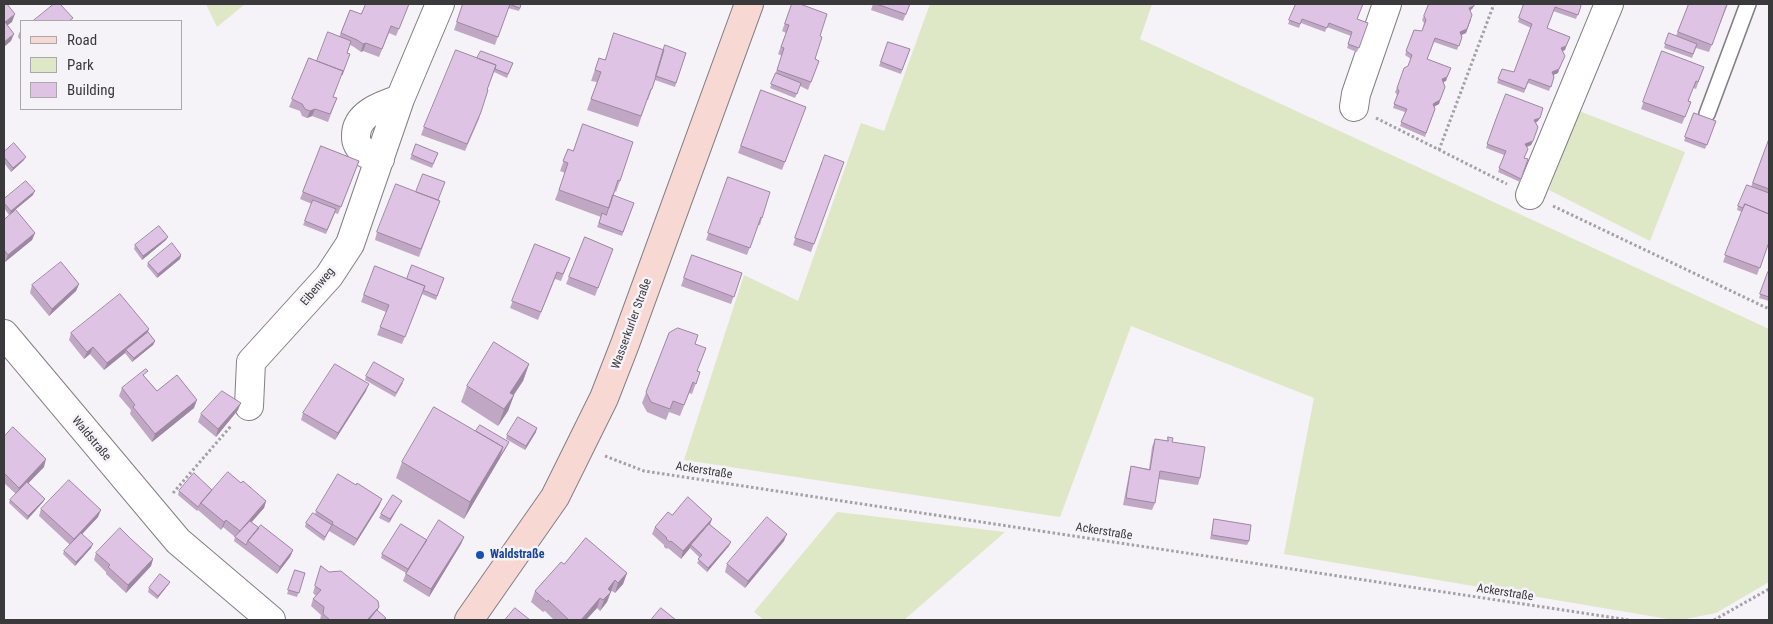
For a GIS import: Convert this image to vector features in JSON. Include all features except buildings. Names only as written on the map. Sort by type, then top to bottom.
[{"type":"main road","name":"Wasserkurler Straße","points":[[469,620],[556,497],[604,398],[749,4]]},
{"type":"street","name":"Eibenweg","points":[[249,406],[251,362],[329,276],[350,244],[400,98],[440,4]]},
{"type":"street","points":[[1354,107],[1356,94],[1387,4]]},
{"type":"street","points":[[1530,196],[1609,4]]},
{"type":"street","name":"Waldstraße","points":[[4,334],[178,540],[271,620]]},
{"type":"lane","points":[[1707,114],[1748,4]]},
{"type":"path","points":[[1439,150],[1494,4]]},
{"type":"path","points":[[1354,107],[1530,196],[1769,309]]},
{"type":"path","points":[[155,514],[249,406]]},
{"type":"path","name":"Ackerstraße","points":[[581,447],[644,471],[1629,620]]},
{"type":"path","points":[[1714,620],[1769,589]]},
{"type":"green space","points":[[206,4],[245,4],[217,27]]},
{"type":"green space","points":[[930,4],[1152,4],[1140,39],[1769,329],[1769,582],[1716,613],[1674,620],[1284,554],[1314,398],[1131,326],[1060,517],[684,460],[744,275],[798,301],[861,123],[884,131]]},
{"type":"green space","points":[[1579,111],[1685,152],[1650,241],[1549,190]]},
{"type":"green space","points":[[837,512],[1005,532],[904,620],[764,620],[754,612]]},
{"type":"place","name":"Waldstraße","points":[[480,555]]}]
